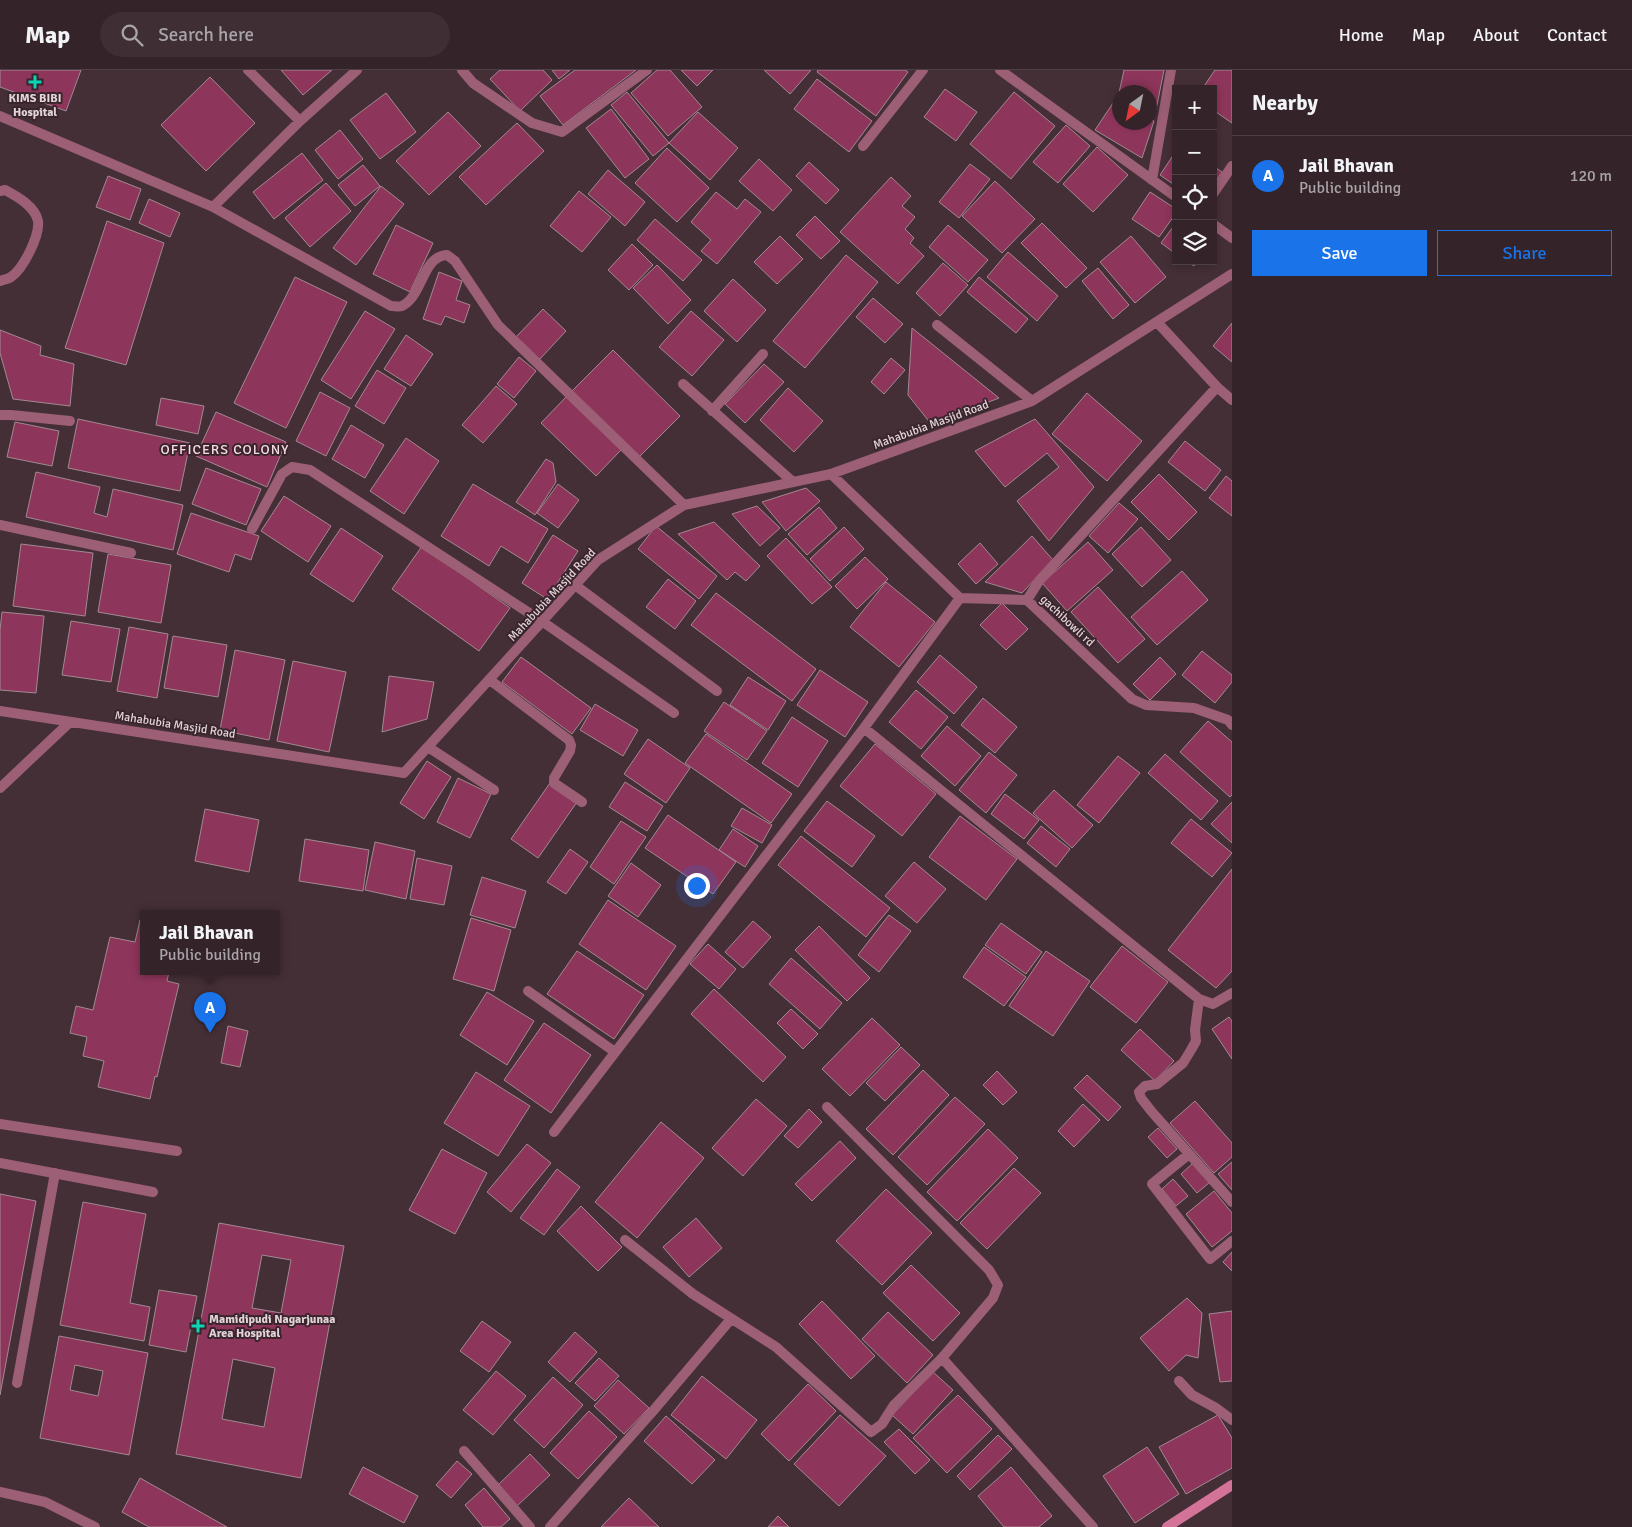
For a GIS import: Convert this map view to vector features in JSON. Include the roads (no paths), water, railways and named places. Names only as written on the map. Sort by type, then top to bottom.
[{"type":"street","points":[[248,70],[300,121]]},
{"type":"street","points":[[213,207],[300,121],[357,70]]},
{"type":"street","points":[[462,70],[473,83],[532,123],[562,132],[647,70]]},
{"type":"street","points":[[863,146],[923,70]]},
{"type":"street","points":[[1000,70],[1172,194]]},
{"type":"street","points":[[1152,180],[1172,70]]},
{"type":"street","points":[[0,116],[213,207],[391,306],[401,306],[410,300],[434,260],[440,255],[447,255],[455,261],[498,325],[684,505]]},
{"type":"street","points":[[1217,188],[1232,166]]},
{"type":"street","points":[[0,191],[5,190],[26,202],[38,220],[36,236],[28,255],[12,277],[0,281]]},
{"type":"street","points":[[1217,227],[1232,238]]},
{"type":"street","name":"Mahabubia Masjid Road","points":[[0,711],[404,773],[598,560],[684,505],[831,474],[1032,401],[1232,274]]},
{"type":"street","points":[[1157,322],[1217,387],[1232,400]]},
{"type":"street","points":[[937,325],[1032,401]]},
{"type":"street","points":[[712,411],[763,354]]},
{"type":"street","points":[[683,384],[793,482]]},
{"type":"street","points":[[1027,600],[1039,581],[1217,387]]},
{"type":"street","points":[[0,415],[11,414],[70,421]]},
{"type":"street","points":[[252,529],[282,474],[292,467],[310,470],[543,622],[674,712]]},
{"type":"street","points":[[554,1132],[864,728],[960,598],[831,474]]},
{"type":"street","points":[[0,525],[131,553]]},
{"type":"street","points":[[575,585],[717,691]]},
{"type":"street","name":"gachibowli rd","points":[[960,598],[1027,600],[1132,700],[1146,704],[1194,708],[1231,720]]},
{"type":"street","points":[[490,680],[569,740],[571,745],[570,751],[554,778],[554,783],[582,802]]},
{"type":"street","points":[[0,788],[70,722]]},
{"type":"street","points":[[864,728],[1200,999],[1213,1004],[1232,992]]},
{"type":"street","points":[[428,747],[494,790]]},
{"type":"street","points":[[528,991],[615,1052]]},
{"type":"street","points":[[1200,999],[1195,1030],[1196,1041],[1183,1063],[1157,1084],[1145,1086],[1139,1092],[1141,1098],[1152,1112],[1232,1202]]},
{"type":"street","points":[[625,1240],[693,1294],[776,1347],[871,1432],[882,1424],[894,1406],[942,1358],[993,1298],[998,1285],[989,1270],[827,1107]]},
{"type":"street","points":[[0,1124],[177,1151]]},
{"type":"street","points":[[1189,1154],[1152,1184],[1210,1259],[1232,1241]]},
{"type":"street","points":[[0,1163],[153,1192]]},
{"type":"street","points":[[17,1383],[55,1173]]},
{"type":"street","points":[[550,1527],[653,1411],[731,1319]]},
{"type":"street","points":[[942,1358],[1093,1527]]},
{"type":"street","points":[[1178,1381],[1192,1394],[1232,1420]]},
{"type":"street","points":[[464,1451],[530,1527]]},
{"type":"street","points":[[1168,1527],[1232,1485]]},
{"type":"street","points":[[0,1492],[44,1502],[95,1527]]},
{"type":"place","name":"KIMS BIBI Hospital","points":[[35,82]]},
{"type":"place","name":"Jail Bhavan","points":[[210,1033]]},
{"type":"place","name":"Mamidipudi Nagarjunaa Area Hospital","points":[[198,1326]]},
{"type":"district","name":"OFFICERS COLONY","points":[[225,449]]}]
